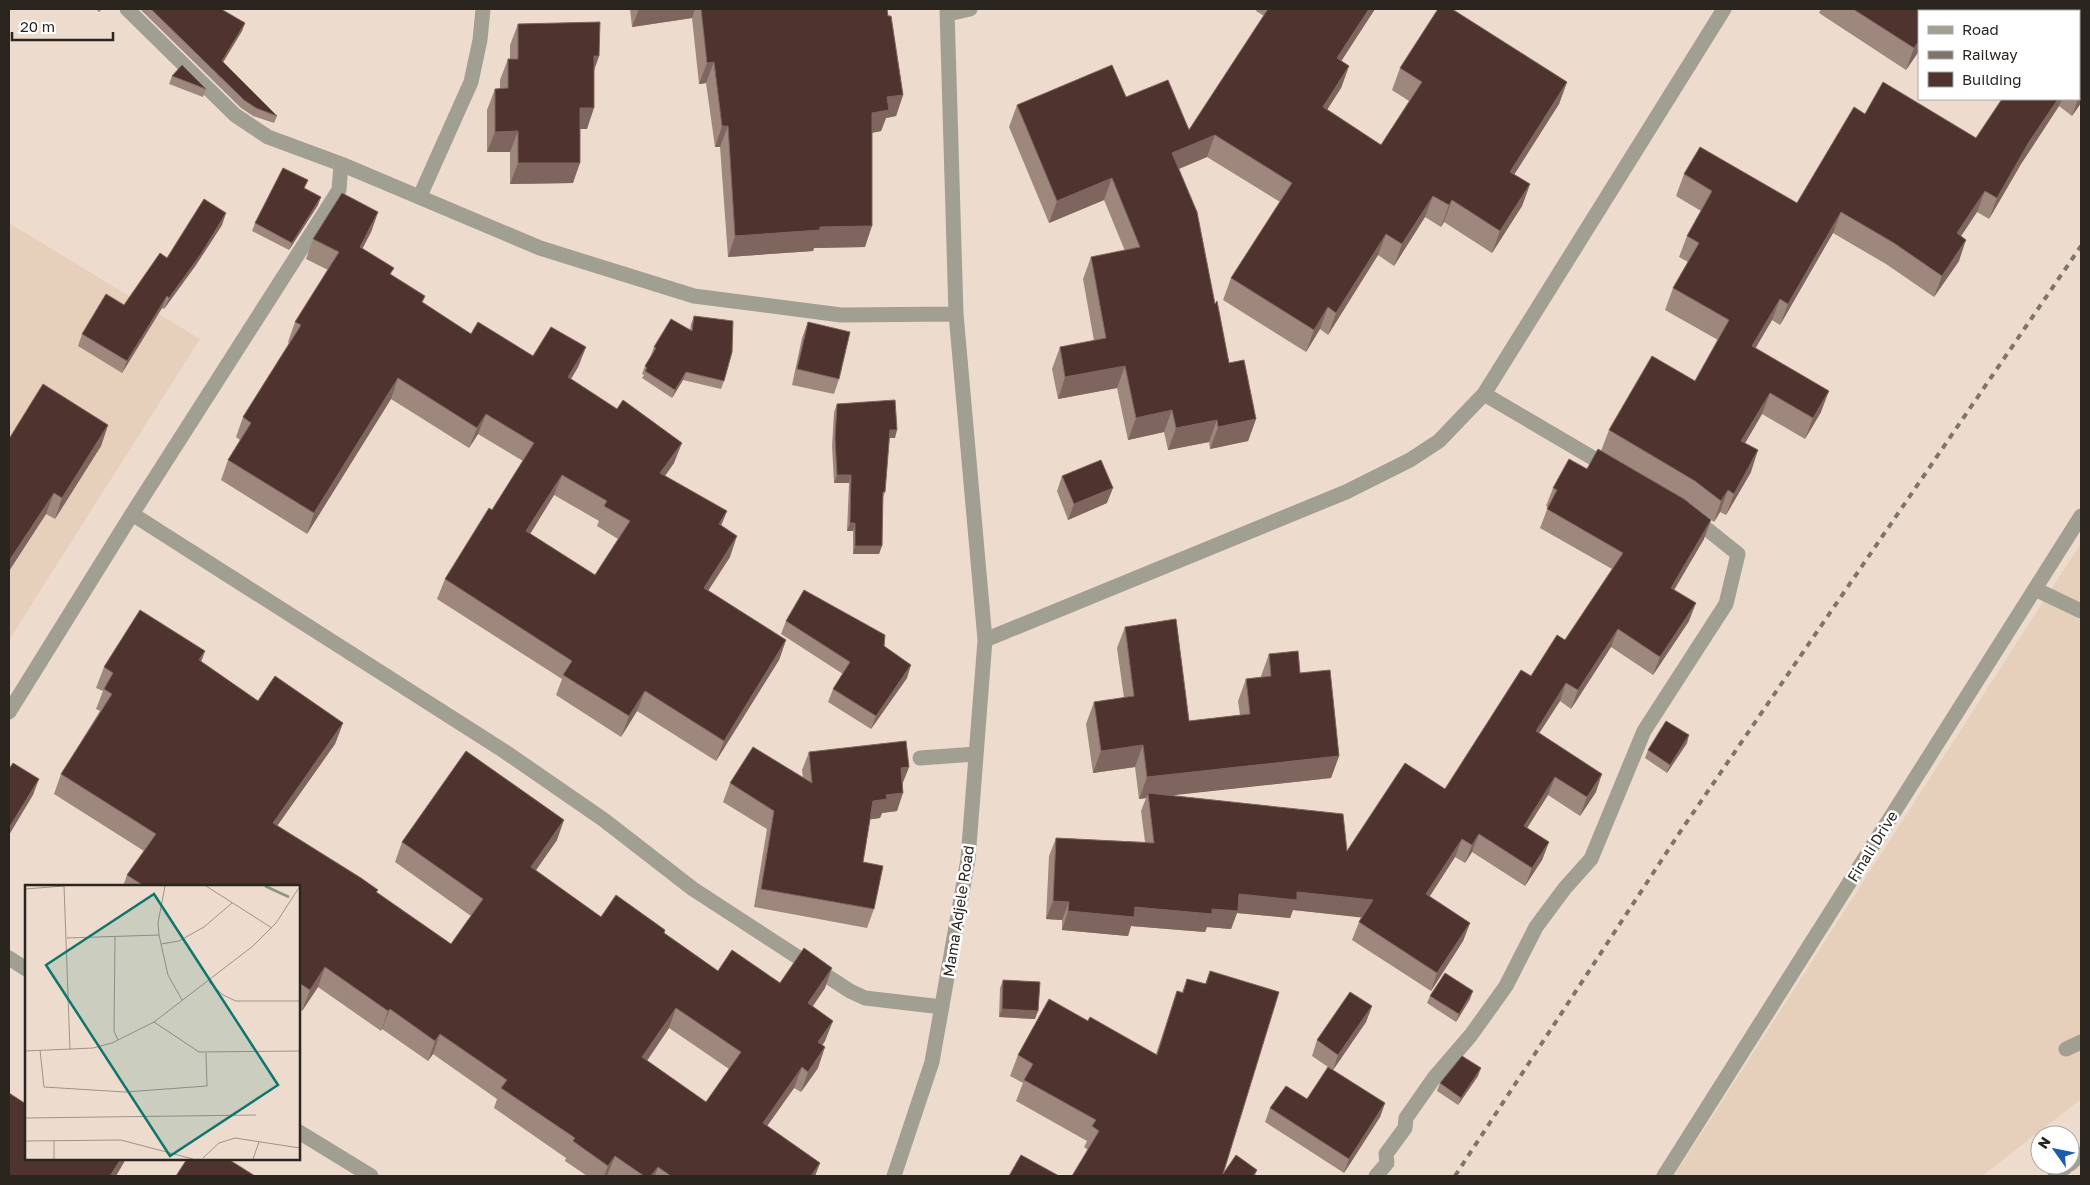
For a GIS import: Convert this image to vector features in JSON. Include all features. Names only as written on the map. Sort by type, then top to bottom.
[{"type":"street","points":[[126,9],[236,115],[268,137],[420,196],[452,212],[540,248],[694,296],[841,315],[956,314]]},
{"type":"street","points":[[420,196],[471,82],[480,40],[482,9]]},
{"type":"street","points":[[948,11],[970,9]]},
{"type":"street","points":[[985,640],[1354,488],[1410,460],[1439,441],[1484,394],[1724,9]]},
{"type":"street","name":"Mama Adjele Road","points":[[894,1176],[932,1062],[968,859],[985,640],[956,314],[948,11]]},
{"type":"street","points":[[9,712],[132,514],[339,190],[341,164]]},
{"type":"street","points":[[1484,394],[1625,476]]},
{"type":"street","points":[[1376,1176],[1387,1163],[1386,1154],[1405,1128],[1406,1118],[1434,1078],[1471,1035],[1506,986],[1536,926],[1565,888],[1591,859],[1644,732],[1726,604],[1738,554],[1683,510]]},
{"type":"street","points":[[132,514],[504,751],[604,820],[693,889],[850,991],[865,998],[942,1007]]},
{"type":"street","name":"Finali Drive","points":[[1664,1176],[2081,516]]},
{"type":"street","points":[[2035,590],[2081,611]]},
{"type":"street","points":[[920,758],[976,754]]},
{"type":"street","points":[[9,958],[25,967]]},
{"type":"street","points":[[2066,1049],[2081,1042]]},
{"type":"street","points":[[300,1133],[372,1176]]},
{"type":"shaded area","points":[[9,223],[200,339],[9,640]]},
{"type":"shaded area","points":[[2081,543],[2081,1099],[2048,1125],[2030,1125],[2030,1139],[1982,1176],[1674,1176]]},
{"type":"building","points":[[151,9],[221,9],[245,23],[222,61],[277,116],[256,108],[244,100]]},
{"type":"building","points":[[701,9],[887,9],[888,16],[891,16],[903,95],[887,97],[889,110],[872,113],[872,226],[820,227],[820,230],[735,236],[728,126],[722,126],[714,62],[707,63]]},
{"type":"building","points":[[1268,9],[1369,9],[1337,58],[1349,66],[1323,107],[1381,145],[1422,82],[1400,68],[1438,9],[1452,9],[1567,82],[1510,172],[1530,184],[1500,231],[1452,200],[1449,205],[1433,196],[1402,244],[1386,234],[1336,313],[1328,307],[1314,330],[1231,278],[1292,183],[1215,135],[1172,153],[1197,212],[1229,363],[1244,360],[1256,419],[1218,427],[1217,420],[1176,428],[1172,410],[1136,418],[1125,366],[1065,377],[1060,347],[1106,338],[1091,257],[1140,247],[1112,178],[1057,201],[1017,105],[1112,65],[1126,97],[1168,80],[1189,130]]},
{"type":"building","points":[[1853,9],[1940,9],[1918,10],[1918,42],[1914,48]]},
{"type":"building","points":[[2081,9],[2080,93],[2080,10],[2062,10]]},
{"type":"building","points":[[600,22],[599,56],[594,56],[594,108],[580,108],[580,163],[518,163],[518,131],[495,132],[495,89],[508,88],[508,59],[518,59],[518,24]]},
{"type":"building","points":[[182,65],[206,89],[172,76]]},
{"type":"building","points":[[1883,82],[1976,138],[2001,100],[2057,100],[2029,142],[1997,198],[1985,191],[1957,233],[1966,240],[1942,276],[1894,243],[1841,212],[1788,304],[1780,299],[1752,346],[1829,391],[1813,418],[1770,393],[1741,441],[1758,450],[1734,494],[1728,490],[1721,501],[1695,481],[1609,430],[1652,356],[1695,381],[1729,320],[1673,288],[1699,243],[1687,236],[1712,191],[1684,174],[1700,147],[1797,203],[1854,107],[1865,114]]},
{"type":"building","points":[[283,168],[308,180],[304,188],[321,197],[292,243],[255,223]]},
{"type":"building","points":[[342,193],[378,212],[360,247],[394,268],[390,274],[425,296],[422,302],[471,334],[478,322],[533,356],[551,327],[586,347],[568,377],[617,409],[623,400],[682,443],[660,473],[727,511],[719,524],[737,536],[704,588],[786,640],[724,741],[645,691],[629,716],[563,675],[572,661],[445,579],[489,508],[492,510],[534,443],[486,414],[477,428],[398,378],[314,513],[228,460],[251,423],[243,417],[301,325],[295,322],[339,252],[313,239]],"holes":[[[562,475],[607,501],[604,506],[630,521],[595,575],[526,531]]]},
{"type":"building","points":[[204,199],[226,213],[201,254],[169,298],[167,296],[127,361],[82,334],[106,294],[124,305],[160,253],[167,258]]},
{"type":"building","points":[[694,316],[733,321],[732,352],[724,381],[686,372],[675,390],[645,371],[647,368],[645,366],[671,319],[692,331]]},
{"type":"building","points":[[808,322],[850,332],[839,379],[797,369]]},
{"type":"building","points":[[43,384],[108,425],[62,498],[54,493],[9,561],[9,439]]},
{"type":"building","points":[[895,400],[897,430],[890,430],[885,492],[883,492],[882,546],[855,546],[855,523],[850,523],[851,475],[837,475],[835,438],[837,404]]},
{"type":"building","points":[[1598,449],[1684,499],[1711,520],[1671,588],[1696,603],[1660,657],[1618,629],[1578,690],[1566,683],[1536,731],[1602,774],[1587,797],[1555,777],[1524,826],[1549,842],[1532,868],[1479,834],[1472,845],[1462,839],[1426,894],[1470,923],[1437,973],[1359,922],[1373,900],[1297,892],[1297,900],[1239,894],[1238,911],[1212,909],[1212,914],[1135,907],[1134,917],[1068,911],[1069,902],[1053,901],[1056,838],[1154,843],[1148,793],[1343,814],[1347,851],[1405,763],[1445,789],[1521,670],[1531,676],[1557,635],[1565,640],[1623,553],[1547,509],[1557,490],[1553,488],[1569,459],[1587,469]]},
{"type":"building","points":[[1101,460],[1113,488],[1074,504],[1062,476]]},
{"type":"building","points":[[804,590],[885,635],[884,646],[911,665],[876,716],[833,689],[850,662],[786,621]]},
{"type":"building","points":[[140,610],[205,651],[199,660],[258,701],[275,676],[343,723],[273,823],[361,878],[378,890],[376,892],[451,944],[483,899],[402,842],[466,751],[564,820],[531,867],[601,917],[616,895],[665,930],[664,933],[718,971],[732,950],[780,983],[804,948],[832,968],[808,1003],[833,1021],[818,1042],[825,1047],[808,1072],[802,1067],[763,1123],[820,1163],[811,1176],[671,1176],[658,1167],[651,1176],[644,1176],[615,1156],[608,1166],[573,1141],[575,1138],[501,1088],[507,1080],[440,1034],[435,1041],[325,967],[310,990],[300,984],[300,885],[142,885],[127,875],[156,834],[61,774],[112,694],[104,689],[113,673],[104,667]],"holes":[[[676,1008],[741,1052],[706,1102],[642,1057]]]},
{"type":"building","points":[[1176,619],[1189,721],[1250,714],[1246,679],[1271,676],[1269,654],[1298,651],[1300,673],[1330,670],[1339,756],[1147,777],[1143,745],[1101,751],[1094,702],[1134,696],[1125,627]]},
{"type":"building","points":[[1666,721],[1689,735],[1670,765],[1648,750]]},
{"type":"building","points":[[906,741],[909,767],[901,768],[903,793],[886,795],[887,799],[873,801],[863,862],[883,866],[874,909],[761,889],[774,811],[730,783],[753,747],[812,783],[809,752]]},
{"type":"building","points":[[13,763],[39,779],[9,828],[9,769]]},
{"type":"building","points":[[1210,971],[1279,992],[1223,1174],[1236,1155],[1257,1170],[1253,1176],[1072,1176],[1099,1131],[1092,1126],[1096,1120],[1024,1080],[1033,1064],[1018,1055],[1049,999],[1088,1021],[1090,1017],[1157,1055],[1177,991],[1183,993],[1187,979],[1206,984]]},
{"type":"building","points":[[1445,973],[1473,991],[1459,1014],[1430,996]]},
{"type":"building","points":[[1003,980],[1040,982],[1038,1011],[1002,1009]]},
{"type":"building","points":[[1350,992],[1372,1006],[1338,1055],[1317,1040]]},
{"type":"building","points":[[1462,1056],[1481,1068],[1461,1098],[1440,1083]]},
{"type":"building","points":[[1328,1067],[1385,1103],[1349,1159],[1270,1108],[1286,1086],[1307,1099]]},
{"type":"building","points":[[9,1093],[25,1103],[25,1160],[120,1160],[110,1176],[9,1176]]},
{"type":"building","points":[[1021,1155],[1059,1176],[1009,1176]]},
{"type":"building","points":[[186,1160],[230,1160],[255,1176],[176,1176]]},
{"type":"railway","points":[[1455,1176],[1680,832],[2081,246]]}]
